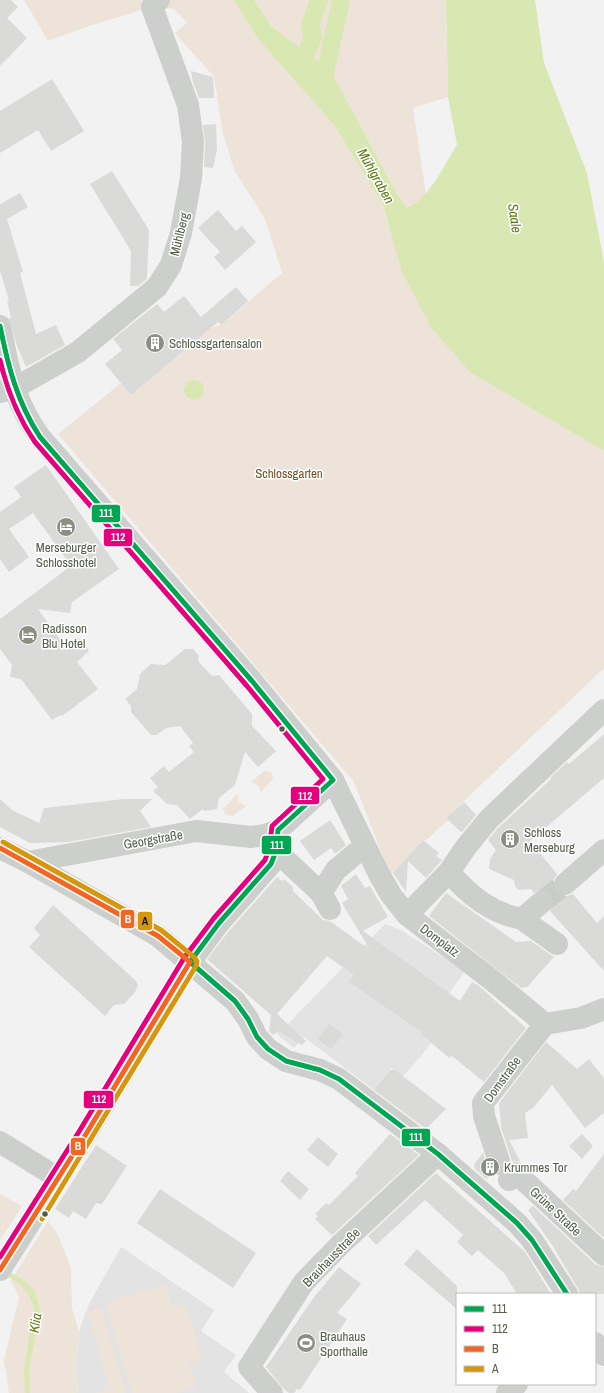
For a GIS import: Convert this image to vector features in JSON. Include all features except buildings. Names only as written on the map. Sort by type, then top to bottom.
[{"type":"street","name":"Mühlberg","points":[[7,390],[56,366],[90,343],[157,287],[171,264],[181,233],[191,178],[193,142],[188,105],[155,4]]},
{"type":"street","name":"Domplatz","points":[[0,326],[7,390],[29,423],[252,681],[333,780],[379,874],[391,894],[407,915],[492,980],[545,1024]]},
{"type":"street","points":[[407,915],[449,872],[489,818],[604,710]]},
{"type":"street","points":[[0,1270],[190,962],[219,923],[271,864],[277,840],[333,780]]},
{"type":"street","name":"Georgstraße","points":[[28,862],[196,832],[251,837],[265,835],[277,840]]},
{"type":"street","points":[[277,840],[325,901],[336,870],[356,853]]},
{"type":"street","points":[[0,848],[28,862],[158,936],[235,1001],[248,1019],[257,1037],[268,1049],[286,1061],[320,1070],[339,1079],[438,1154],[517,1223],[532,1240],[566,1293]]},
{"type":"street","points":[[565,884],[604,850]]},
{"type":"street","points":[[449,872],[478,901],[505,916],[522,920],[557,944]]},
{"type":"street","points":[[522,920],[542,902]]},
{"type":"street","points":[[545,1024],[582,1018],[604,1009]]},
{"type":"street","name":"Domstraße","points":[[504,1171],[484,1116],[483,1103],[545,1024]]},
{"type":"street","points":[[0,1142],[58,1178]]},
{"type":"street","name":"Brauhausstraße","points":[[272,1393],[249,1367],[304,1282],[327,1258],[438,1154]]},
{"type":"street","points":[[489,1199],[504,1171]]},
{"type":"street","name":"Grüne Straße","points":[[504,1171],[516,1173],[604,1255]]},
{"type":"street","points":[[596,1344],[604,1355]]},
{"type":"street","points":[[507,1393],[516,1385]]},
{"type":"shaded area","points":[[385,924],[399,929],[465,971],[423,1030],[435,1037],[422,1055],[403,1076],[391,1068],[374,1090],[304,1037],[294,1048],[276,1033],[278,1031],[283,1034],[290,1026],[288,1024]]},
{"type":"shaded area","points":[[121,1247],[214,1310],[201,1331],[236,1355],[224,1372],[249,1393],[78,1393],[76,1370],[79,1331],[89,1304]]},
{"type":"green space","name":"Schlossgarten","points":[[24,0],[234,0],[258,39],[334,125],[383,205],[387,221],[471,373],[604,451],[604,668],[446,818],[448,820],[425,841],[423,840],[407,859],[390,875],[354,782],[58,434],[121,383],[131,395],[211,328],[221,325],[282,273],[265,219],[234,170],[223,134],[214,77],[175,33],[187,23],[174,9],[152,7],[89,26],[48,41]]},
{"type":"green space","points":[[254,0],[446,0],[448,97],[413,108],[426,194],[417,204],[407,208],[397,194],[330,70],[271,26]]},
{"type":"green space","points":[[264,771],[271,772],[274,778],[261,792],[258,785],[251,782]]},
{"type":"green space","points":[[237,794],[239,802],[246,806],[233,816],[226,815],[223,809]]},
{"type":"green space","points":[[0,1194],[22,1206],[0,1240]]},
{"type":"green space","points":[[48,1221],[58,1235],[71,1268],[72,1308],[79,1331],[76,1370],[78,1393],[9,1393],[4,1360],[19,1297],[11,1281]]},
{"type":"green space","points":[[165,1284],[173,1309],[186,1305],[202,1359],[189,1363],[196,1387],[177,1393],[132,1393],[105,1303]]},
{"type":"green space","points":[[101,1307],[126,1393],[94,1393],[109,1388],[87,1311]]},
{"type":"water","points":[[234,0],[254,0],[271,26],[330,70],[397,194],[407,208],[415,203],[430,189],[457,145],[448,97],[446,0],[535,0],[544,63],[587,173],[604,262],[604,451],[471,373],[432,329],[402,272],[383,205],[334,125],[258,39]]},
{"type":"water","points":[[194,380],[201,383],[204,390],[201,397],[194,400],[187,397],[184,390],[187,383]]},
{"type":"water","name":"Klia","points":[[0,1267],[21,1278],[34,1290],[40,1310],[29,1370],[30,1393],[25,1393],[24,1369],[34,1308],[29,1295],[19,1283],[0,1273]]},
{"type":"waterway","points":[[301,65],[313,37],[310,25],[319,0]]},
{"type":"waterway","points":[[322,87],[341,0]]},
{"type":"tunnel","points":[[542,902],[565,884]]},
{"type":"transit line","name":"111","points":[[0,326],[6,355],[19,397],[40,437],[252,681],[333,780],[278,830],[276,851],[271,864],[219,923],[190,962],[235,1001],[248,1019],[257,1037],[268,1049],[286,1061],[320,1070],[339,1079],[438,1154],[517,1223],[532,1240],[566,1293]]},
{"type":"transit line","name":"112","points":[[0,360],[13,402],[35,442],[247,686],[323,779],[272,826],[269,849],[265,860],[214,918],[184,958],[80,1130],[0,1257]]},
{"type":"transit line","name":"A","points":[[3,842],[161,930],[197,961],[196,966],[42,1219]]},
{"type":"transit line","name":"B","points":[[0,848],[158,936],[190,962],[86,1134],[0,1270]]},
{"type":"place","name":"Schlossgartensalon","points":[[155,343]]},
{"type":"place","name":"Merseburger Schlosshotel","points":[[66,527]]},
{"type":"place","name":"Radisson Blu Hotel","points":[[28,635]]},
{"type":"place","name":"Schloss Merseburg","points":[[510,839]]},
{"type":"place","name":"Krummes Tor","points":[[490,1167]]},
{"type":"place","name":"Brauhaus Sporthalle","points":[[306,1343]]},
{"type":"water label","name":"Mühlgraben","points":[[376,176]]},
{"type":"water label","name":"Saale","points":[[515,218]]}]
